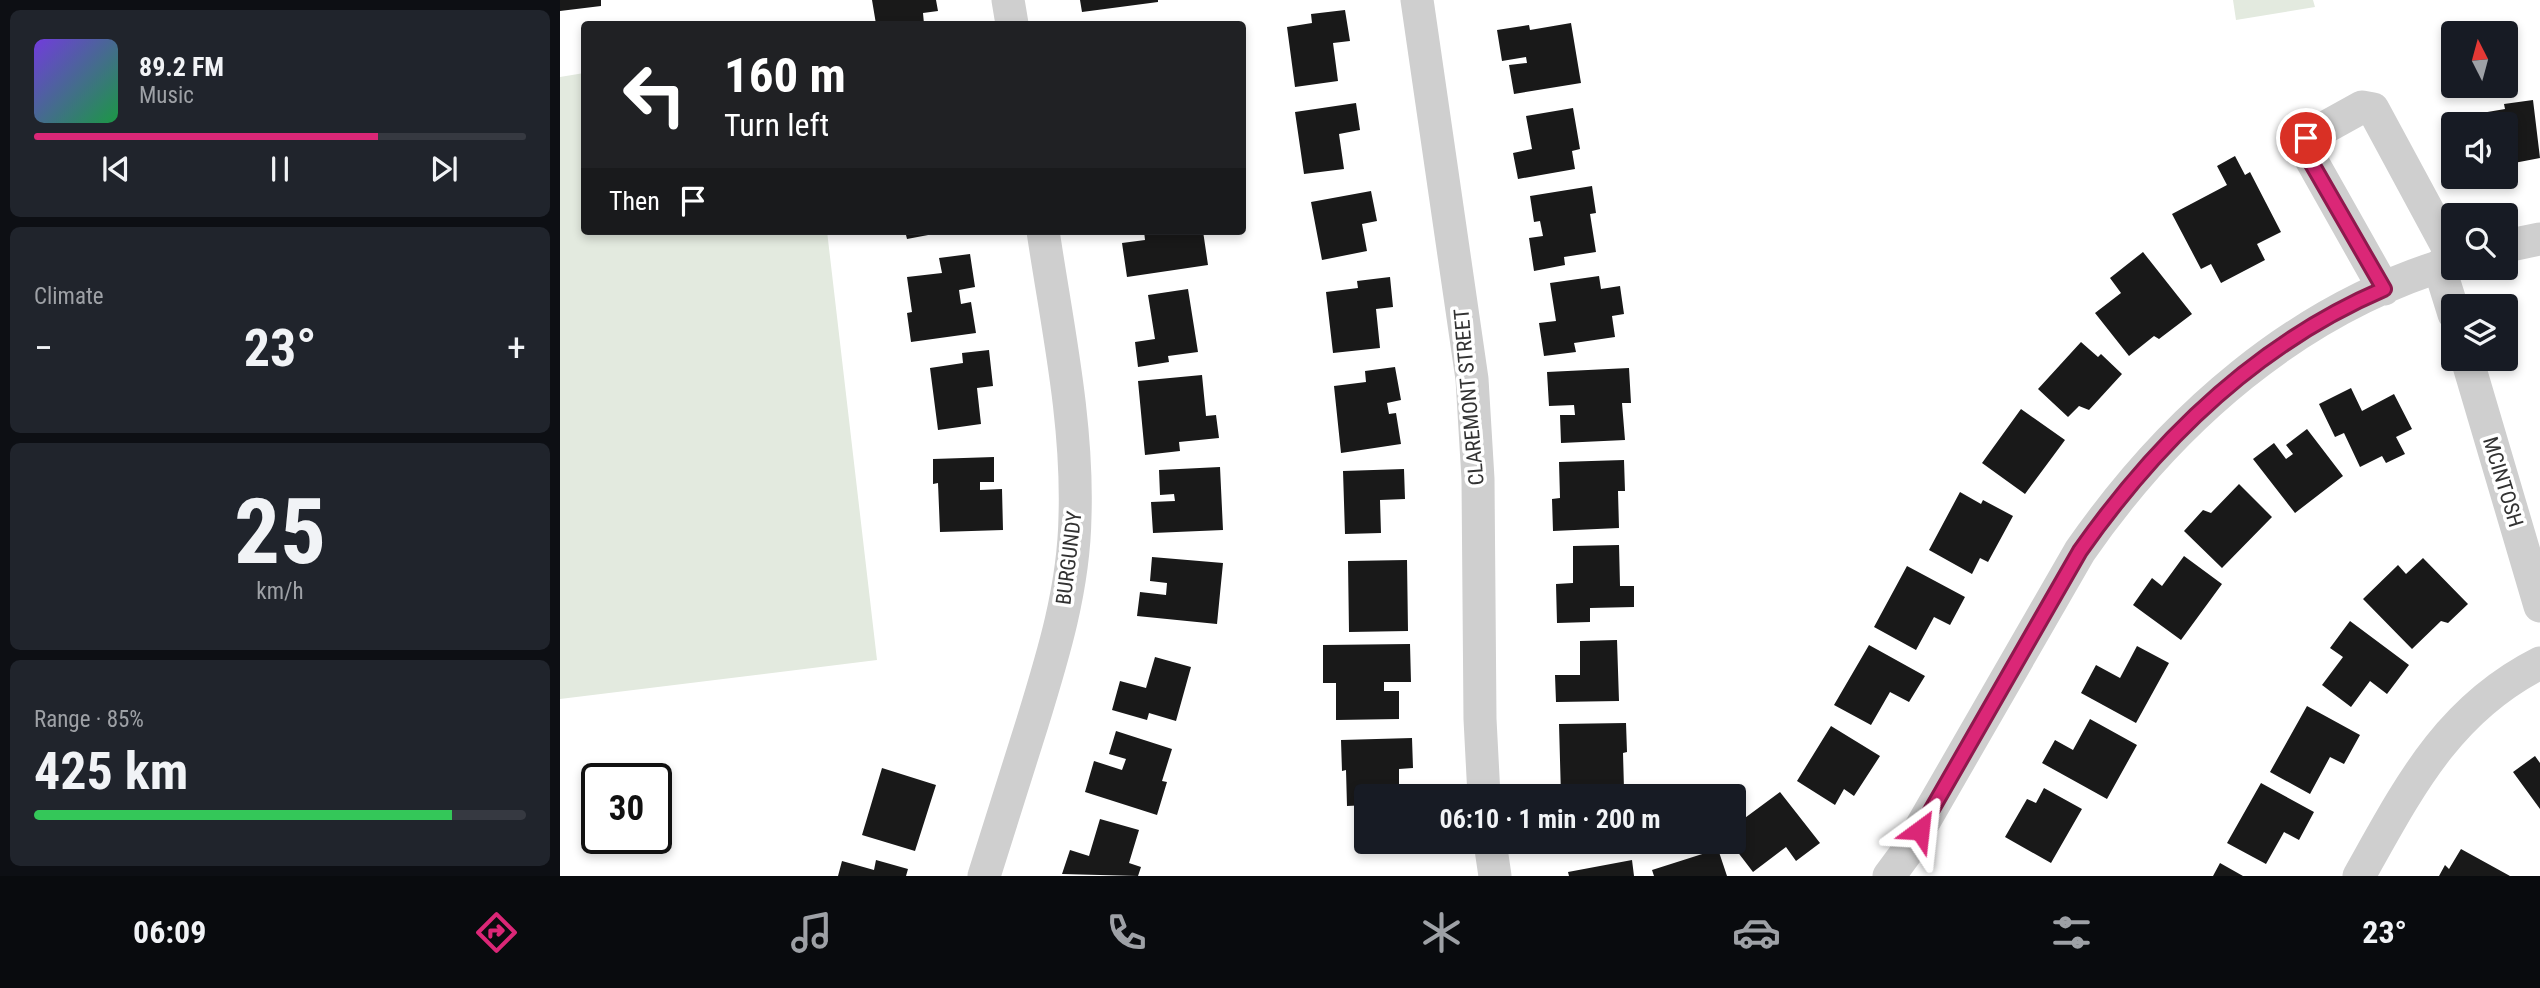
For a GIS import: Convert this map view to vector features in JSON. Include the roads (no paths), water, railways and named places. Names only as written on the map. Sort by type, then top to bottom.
[{"type":"street","points":[[1008,0],[1012,21]]},
{"type":"street","name":"CLAREMONT STREET","points":[[1417,0],[1472,379],[1479,479],[1479,719],[1483,784]]},
{"type":"street","points":[[2384,289],[2304,147],[2306,138],[2362,107],[2373,109],[2441,246]]},
{"type":"street","name":"BURGUNDY","points":[[984,876],[1058,638],[1070,576],[1076,519],[1076,475],[1071,418],[1044,235]]},
{"type":"street","points":[[2518,244],[2540,239]]},
{"type":"street","points":[[1889,876],[1906,853],[2080,551],[2108,511],[2149,462],[2211,400],[2247,370],[2324,318],[2441,265]]},
{"type":"street","name":"MCINTOSH","points":[[2471,371],[2540,606]]},
{"type":"street","points":[[2359,876],[2414,779],[2438,745],[2459,721],[2490,694],[2540,663]]},
{"type":"street","points":[[1491,854],[1495,876]]}]
